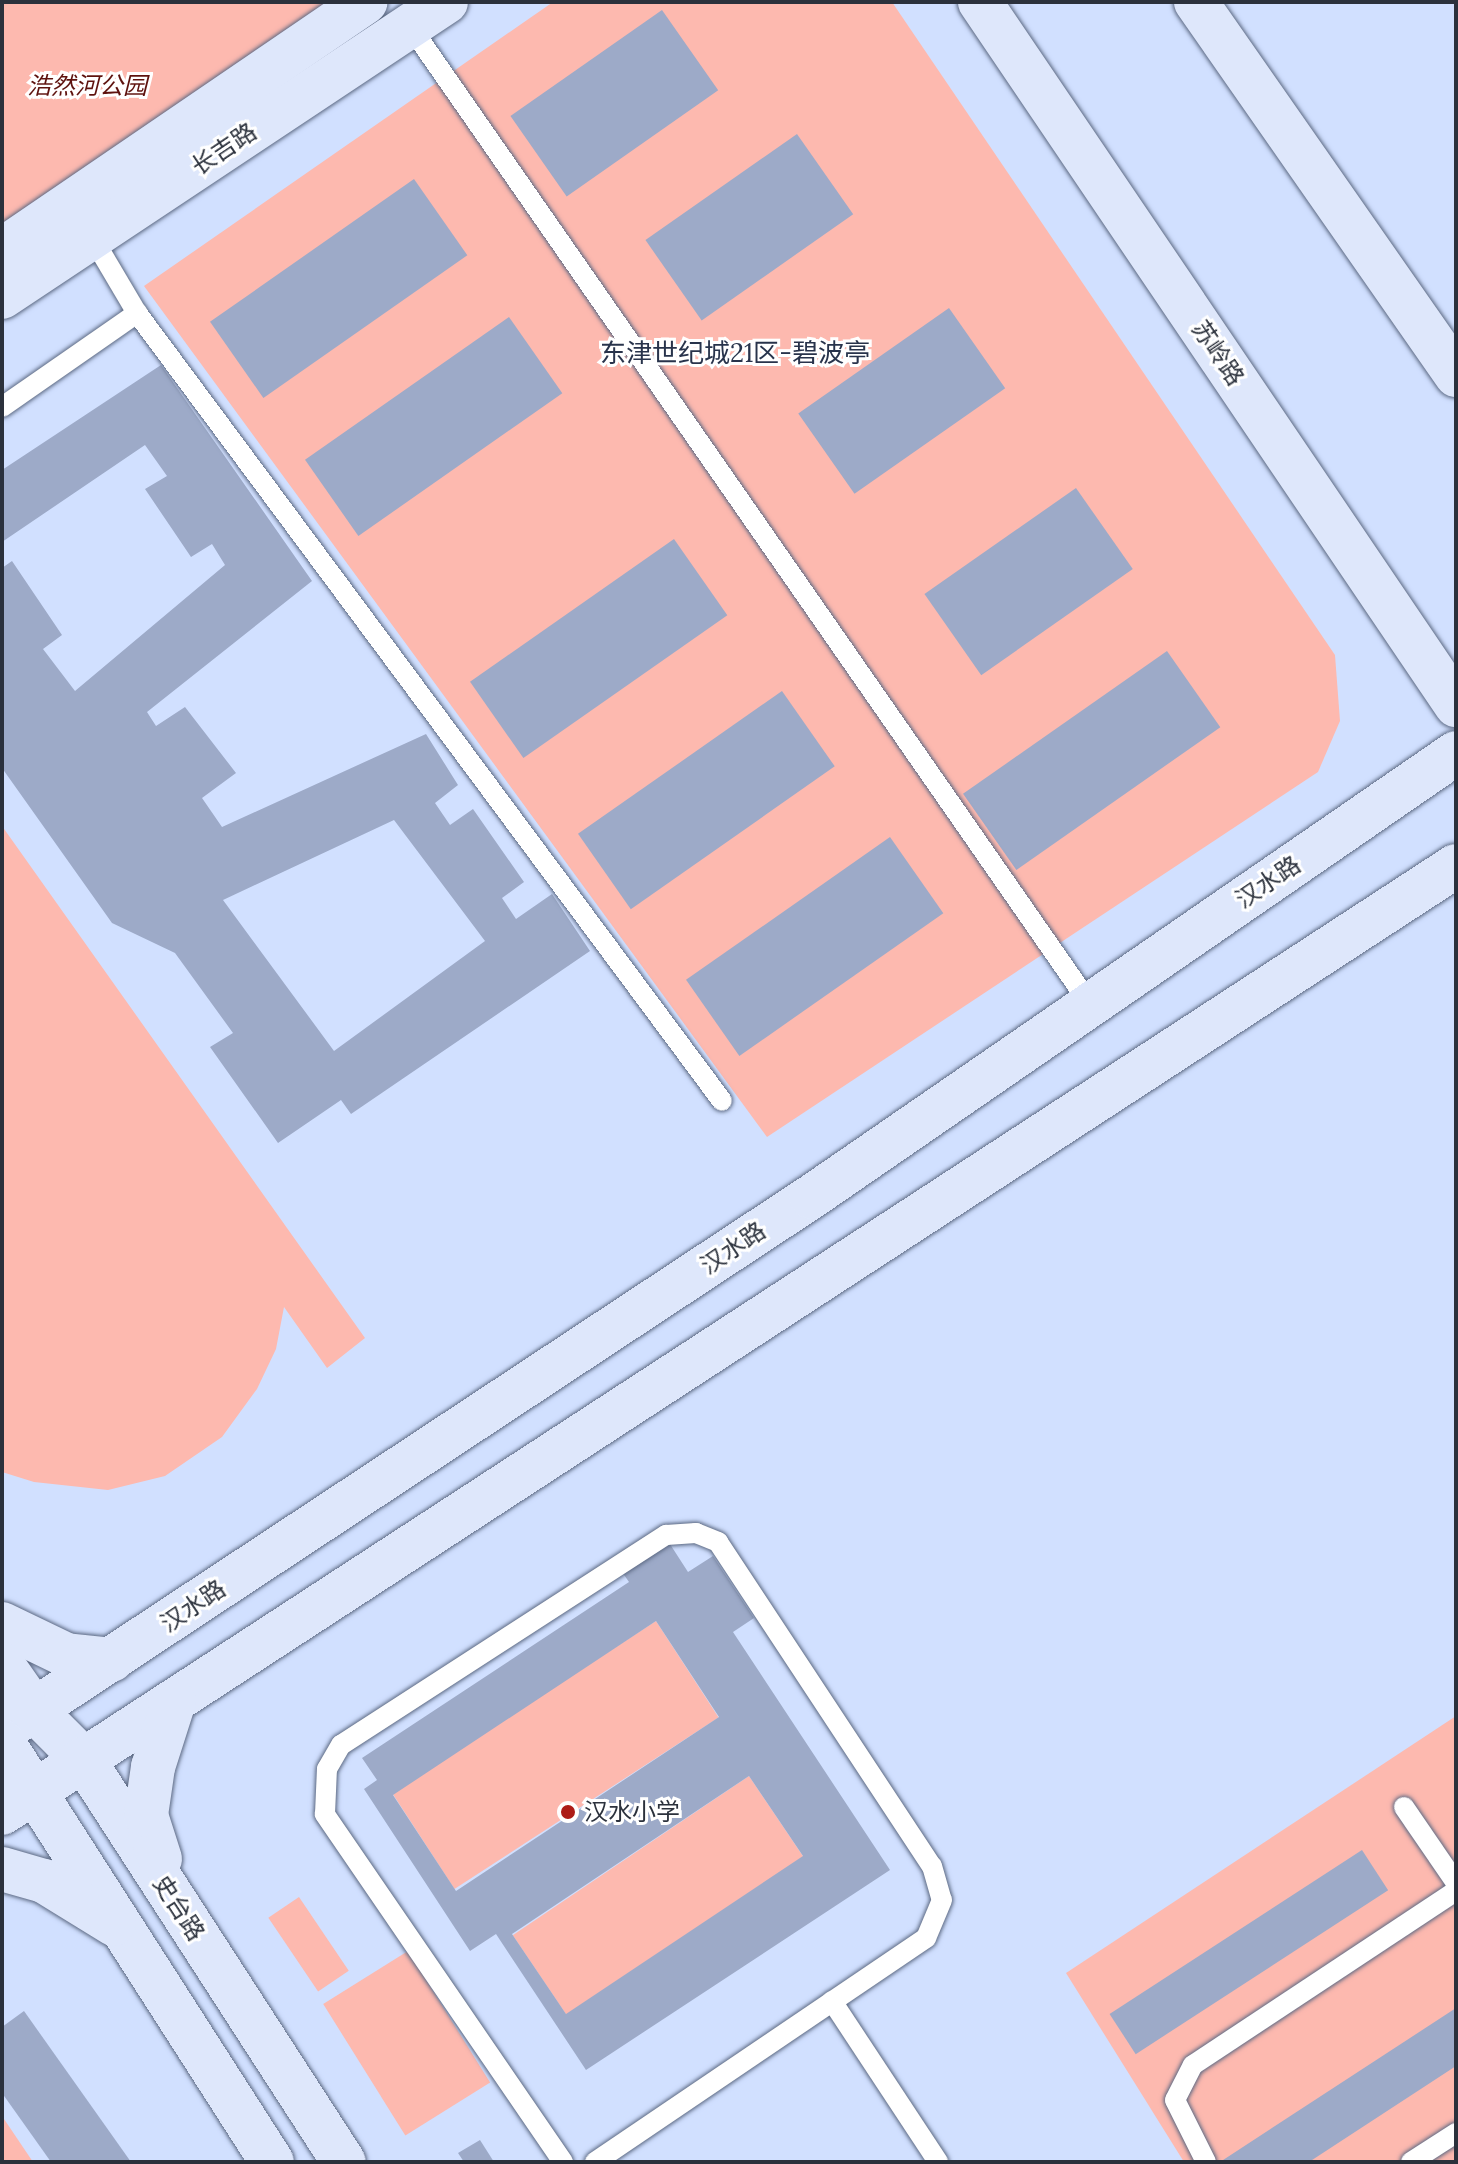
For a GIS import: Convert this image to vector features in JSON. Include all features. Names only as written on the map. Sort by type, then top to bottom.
[{"type":"main road","name":"长吉路","points":[[2,250],[365,2]]},
{"type":"main road","name":"长吉路","points":[[2,297],[446,2]]},
{"type":"main road","name":"苏岭路","points":[[980,2],[1456,705]]},
{"type":"main road","points":[[1196,2],[1456,375]]},
{"type":"main road","name":"汉水路","points":[[18,1721],[811,1197],[1456,753]]},
{"type":"main road","points":[[18,1802],[1456,866]]},
{"type":"main road","points":[[2,1624],[66,1655],[112,1660]]},
{"type":"main road","name":"史台路","points":[[2,1664],[18,1721],[83,1759],[344,2162]]},
{"type":"main road","points":[[171,1896],[146,1815],[153,1767],[174,1701]]},
{"type":"main road","points":[[2,1741],[18,1802],[124,1931],[272,2162]]},
{"type":"main road","points":[[2,1869],[44,1881],[124,1931]]},
{"type":"lane","points":[[410,26],[1090,1004]]},
{"type":"lane","points":[[92,237],[137,313],[722,1101]]},
{"type":"lane","points":[[2,407],[137,313]]},
{"type":"lane","points":[[563,2162],[325,1814],[327,1769],[341,1745],[666,1535],[696,1533],[718,1542],[932,1866],[942,1900],[926,1938],[595,2162]]},
{"type":"lane","points":[[1404,1807],[1456,1883]]},
{"type":"lane","points":[[1206,2162],[1175,2100],[1193,2065],[1456,1891]]},
{"type":"lane","points":[[832,2001],[938,2162]]},
{"type":"lane","points":[[1411,2162],[1456,2133]]},
{"type":"green space","name":"浩然河公园","points":[[2,2],[365,2],[2,250]]},
{"type":"green space","points":[[553,2],[892,2],[1335,655],[1340,721],[1318,772],[767,1137],[144,286]]},
{"type":"green space","points":[[2,826],[365,1338],[327,1368],[284,1307],[276,1349],[257,1389],[222,1437],[165,1476],[108,1490],[34,1482],[2,1472]]},
{"type":"green space","points":[[656,1621],[719,1717],[454,1889],[392,1793]]},
{"type":"green space","points":[[1456,1716],[1456,2162],[1184,2162],[1066,1973]]},
{"type":"green space","points":[[749,1776],[803,1856],[567,2016],[513,1935]]},
{"type":"green space","points":[[299,1897],[349,1971],[318,1991],[268,1918]]},
{"type":"green space","points":[[408,1951],[490,2082],[405,2135],[323,2004]]},
{"type":"green space","points":[[2,2116],[33,2162],[2,2162]]},
{"type":"building","points":[[662,10],[718,90],[567,196],[510,116]]},
{"type":"building","points":[[797,134],[853,214],[702,320],[645,240]]},
{"type":"building","points":[[414,179],[467,255],[263,398],[210,322]]},
{"type":"building","points":[[949,308],[1005,388],[854,494],[798,414]]},
{"type":"building","points":[[509,317],[562,393],[358,536],[305,460]]},
{"type":"building","points":[[161,365],[312,581],[147,712],[156,726],[185,707],[236,773],[202,798],[222,827],[426,734],[458,785],[435,803],[450,825],[473,809],[524,882],[502,898],[516,919],[552,894],[590,951],[351,1114],[341,1100],[278,1143],[210,1047],[233,1033],[175,953],[112,923],[2,768],[2,568],[12,561],[62,635],[43,649],[75,691],[225,565],[212,544],[191,557],[145,489],[167,476],[145,445],[2,542],[2,470]],"holes":[[[394,820],[485,941],[334,1051],[223,900]]]},
{"type":"building","points":[[1076,488],[1133,569],[981,675],[924,594]]},
{"type":"building","points":[[674,539],[727,615],[523,758],[470,682]]},
{"type":"building","points":[[1167,651],[1220,727],[1016,870],[963,794]]},
{"type":"building","points":[[782,691],[835,766],[631,909],[578,834]]},
{"type":"building","points":[[890,837],[943,913],[739,1056],[686,980]]},
{"type":"building","points":[[668,1541],[688,1572],[713,1556],[754,1618],[733,1632],[890,1870],[586,2070],[496,1934],[470,1951],[364,1789],[377,1780],[362,1758],[629,1582],[622,1572]],"holes":[[[656,1621],[719,1717],[456,1891],[393,1795]],[[749,1776],[803,1856],[566,2014],[512,1934]]]},
{"type":"building","points":[[1362,1850],[1388,1890],[1136,2054],[1110,2014]]},
{"type":"building","points":[[1456,2008],[1456,2066],[1309,2162],[1220,2162]]},
{"type":"building","points":[[24,2011],[131,2162],[51,2162],[2,2093],[2,2027]]},
{"type":"building","points":[[480,2140],[494,2162],[464,2162],[458,2153]]},
{"type":"place","name":"汉水小学","points":[[568,1812]]},
{"type":"district","name":"东津世纪城21区-碧波亭","points":[[735,353]]}]
